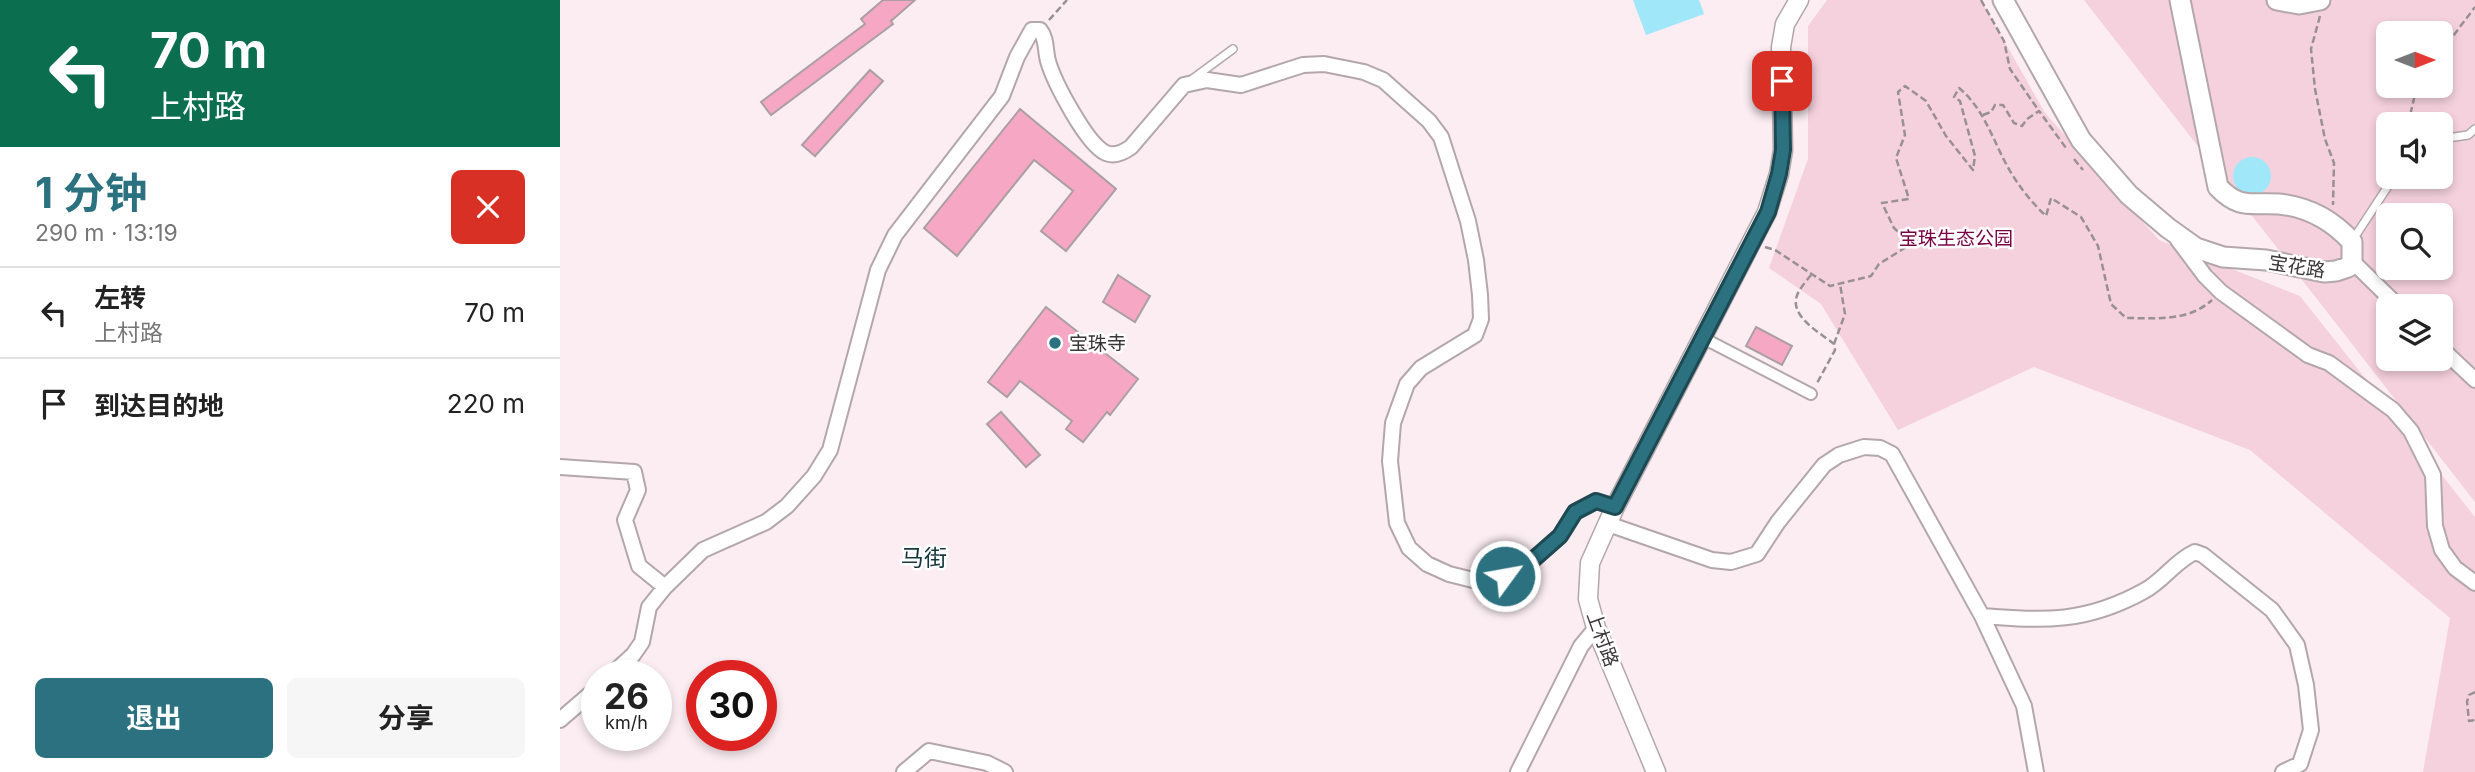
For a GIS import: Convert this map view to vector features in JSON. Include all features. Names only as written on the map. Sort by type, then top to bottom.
[{"type":"main road","name":"宝花路","points":[[2003,0],[2081,140],[2129,195],[2168,228],[2196,248],[2223,257],[2266,260],[2324,272],[2348,267],[2352,251]]},
{"type":"main road","points":[[2180,0],[2218,187],[2229,199],[2242,204],[2280,205],[2308,211],[2340,229],[2352,251]]},
{"type":"main road","points":[[2277,0],[2324,5]]},
{"type":"street","name":"上村路","points":[[1656,772],[1596,628],[1588,599],[1590,564],[1615,507],[1768,212],[1783,150],[1781,47],[1785,24],[1799,0]]},
{"type":"street","points":[[628,660],[642,642],[649,607],[702,550],[766,522],[787,506],[814,476],[830,450],[878,270],[895,235],[1002,96],[1032,30],[1040,30],[1044,36],[1048,61],[1059,88],[1087,137],[1106,153],[1120,154],[1131,147],[1184,85],[1207,80],[1241,85],[1303,65],[1324,64],[1344,67],[1383,80],[1429,121],[1441,137],[1453,170],[1473,247],[1480,295],[1481,319],[1475,335],[1421,368],[1407,384],[1393,423],[1390,461],[1397,523],[1409,548],[1427,564],[1449,574],[1477,581],[1505,576],[1535,558],[1560,536],[1575,512],[1596,501],[1615,507]]},
{"type":"street","points":[[2168,228],[2205,276],[2221,292],[2308,355],[2329,363],[2393,410],[2411,431],[2433,475],[2435,526],[2442,550],[2455,568],[2475,583]]},
{"type":"street","points":[[2352,251],[2388,294]]},
{"type":"street","points":[[1703,338],[1811,394]]},
{"type":"street","points":[[2453,359],[2475,380]]},
{"type":"street","points":[[1608,524],[1712,560],[1731,562],[1757,554],[1778,522],[1824,465],[1839,455],[1864,447],[1880,448],[1892,454],[1982,616],[2024,706],[2036,772]]},
{"type":"street","points":[[560,467],[634,472],[638,491],[625,520],[639,566],[665,587]]},
{"type":"street","points":[[1982,616],[2043,620],[2092,614],[2145,591],[2186,556],[2195,552],[2203,555],[2272,610],[2297,645],[2306,685],[2311,730],[2300,764],[2283,772]]},
{"type":"street","points":[[1518,772],[1581,646],[1596,628]]},
{"type":"street","points":[[560,720],[581,702]]},
{"type":"street","points":[[904,772],[929,751],[987,763],[1005,772]]},
{"type":"lane","points":[[1184,85],[1233,49]]},
{"type":"lane","points":[[2453,137],[2468,135],[2475,129]]},
{"type":"lane","points":[[2352,251],[2387,189]]},
{"type":"path","points":[[1040,30],[1067,0]]},
{"type":"path","points":[[1981,0],[2004,41],[2010,69],[2067,150]]},
{"type":"path","points":[[2324,5],[2311,49],[2322,127],[2334,163],[2333,211],[2326,220]]},
{"type":"path","points":[[2454,35],[2475,7]]},
{"type":"path","points":[[1752,241],[1775,250],[1830,286],[1871,276],[1879,264],[1912,244],[1894,228],[1882,203],[1909,199],[1896,158],[1905,135],[1898,92],[1905,86],[1926,101],[1946,136],[1973,170],[1975,156],[1960,101],[1954,97],[1959,88],[1983,115],[2004,160],[2029,201],[2046,216],[2052,198],[2081,217],[2098,246],[2110,304],[2126,318],[2178,318],[2205,307],[2221,292]]},
{"type":"path","points":[[1983,115],[1991,113],[1996,105],[2003,105],[2014,123],[2022,126],[2039,111]]},
{"type":"path","points":[[2073,158],[2088,174]]},
{"type":"path","points":[[1812,274],[1798,293],[1795,303],[1798,313],[1834,344]]},
{"type":"path","points":[[1811,394],[1835,350],[1834,344],[1845,314],[1840,284]]},
{"type":"path","points":[[2475,692],[2469,695],[2467,702],[2469,721],[2475,720]]},
{"type":"green space","name":"宝珠生态公园","points":[[1827,0],[1981,0],[2045,113],[2159,240],[2300,296],[2475,517],[2475,772],[2423,772],[2450,618],[2250,450],[2034,367],[1898,430],[1821,304],[1769,268],[1808,159],[1808,26]]},
{"type":"green space","points":[[2084,0],[2475,0],[2475,502]]},
{"type":"water","points":[[1633,0],[1699,0],[1704,14],[1646,35]]},
{"type":"water","points":[[2252,157],[2266,162],[2271,176],[2266,190],[2252,195],[2238,190],[2233,176],[2238,162]]},
{"type":"building","points":[[883,0],[915,0],[891,21],[893,24],[771,115],[761,102],[865,24],[861,19]]},
{"type":"building","points":[[870,70],[883,81],[815,156],[802,145]]},
{"type":"building","points":[[1020,109],[1116,189],[1066,251],[1041,231],[1073,191],[1034,160],[957,256],[924,228]]},
{"type":"building","points":[[1118,275],[1150,296],[1135,322],[1103,302]]},
{"type":"building","name":"宝珠寺","points":[[1046,307],[1138,379],[1110,415],[1107,412],[1083,442],[1066,429],[1072,421],[1020,381],[1007,397],[988,382]]},
{"type":"building","points":[[1756,327],[1792,346],[1782,365],[1746,346]]},
{"type":"building","points":[[1001,412],[1040,455],[1026,467],[987,424]]},
{"type":"place","name":"宝珠寺","points":[[1055,343]]},
{"type":"district","name":"马街","points":[[924,558]]},
{"type":"route","points":[[1505,576],[1535,558],[1560,536],[1575,512],[1596,501],[1615,507],[1768,212],[1783,150],[1782,81]]}]
